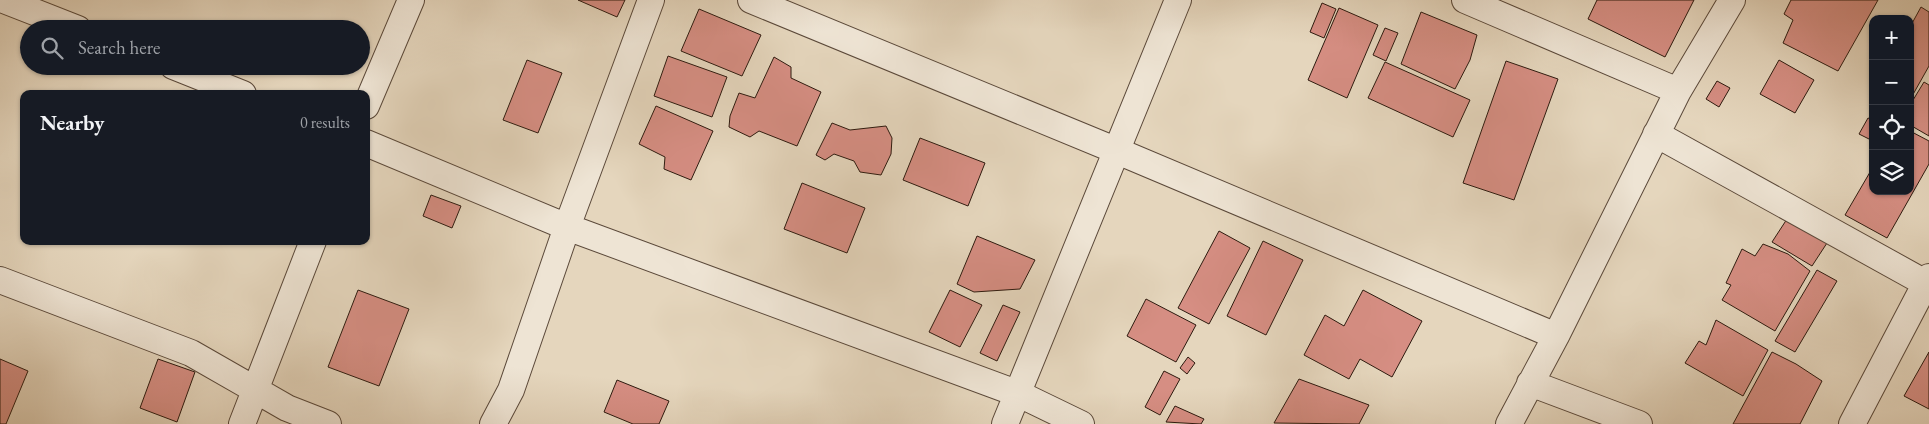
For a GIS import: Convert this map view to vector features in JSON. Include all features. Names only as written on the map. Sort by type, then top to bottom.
[{"type":"street","points":[[4,0],[55,20]]},
{"type":"street","points":[[370,97],[411,0]]},
{"type":"street","points":[[493,424],[511,390],[567,227],[651,0]]},
{"type":"street","points":[[751,0],[1115,150],[1556,336]]},
{"type":"street","points":[[1005,424],[1019,394],[1115,150],[1178,0]]},
{"type":"street","points":[[1465,0],[1678,91]]},
{"type":"street","points":[[1509,424],[1556,336],[1678,91],[1732,0]]},
{"type":"street","points":[[196,75],[233,90]]},
{"type":"street","points":[[1656,134],[1928,282],[1852,424]]},
{"type":"street","points":[[370,145],[567,227],[1019,394],[1082,424]]},
{"type":"street","points":[[242,424],[311,245]]},
{"type":"street","points":[[0,280],[190,353],[287,408],[328,424]]},
{"type":"street","points":[[1530,383],[1639,424]]},
{"type":"building","points":[[578,0],[625,0],[617,17]]},
{"type":"building","points":[[1597,0],[1694,0],[1665,57],[1588,19]]},
{"type":"building","points":[[1791,0],[1878,0],[1838,71],[1783,43],[1793,20],[1784,14]]},
{"type":"building","points":[[1322,3],[1336,9],[1324,38],[1310,32]]},
{"type":"building","points":[[1921,7],[1929,12],[1929,66],[1914,93],[1914,60],[1914,20]]},
{"type":"building","points":[[1339,8],[1378,25],[1347,98],[1308,80]]},
{"type":"building","points":[[699,9],[761,35],[742,76],[681,51]]},
{"type":"building","points":[[1421,12],[1477,35],[1470,60],[1455,89],[1401,64]]},
{"type":"building","points":[[1385,28],[1398,33],[1386,61],[1373,55]]},
{"type":"building","points":[[668,56],[727,77],[712,117],[654,96]]},
{"type":"building","points":[[774,57],[791,67],[791,78],[821,92],[797,146],[759,131],[750,137],[729,127],[730,116],[739,93],[755,98]]},
{"type":"building","points":[[527,60],[562,73],[538,133],[503,120]]},
{"type":"building","points":[[1779,60],[1814,80],[1795,113],[1760,94]]},
{"type":"building","points":[[1506,61],[1558,79],[1514,200],[1463,183]]},
{"type":"building","points":[[1385,62],[1470,100],[1453,137],[1368,98]]},
{"type":"building","points":[[1717,81],[1730,88],[1719,107],[1706,99]]},
{"type":"building","points":[[1924,82],[1929,85],[1929,136],[1914,127],[1914,98]]},
{"type":"building","points":[[656,106],[713,131],[691,180],[664,169],[665,157],[639,144]]},
{"type":"building","points":[[1868,118],[1869,118],[1869,139],[1859,134]]},
{"type":"building","points":[[832,123],[850,130],[886,126],[892,138],[891,154],[881,175],[860,172],[854,161],[834,154],[825,160],[816,155]]},
{"type":"building","points":[[1914,133],[1929,141],[1929,164],[1914,190]]},
{"type":"building","points":[[920,138],[985,163],[968,206],[903,180]]},
{"type":"building","points":[[1869,174],[1869,195],[1911,195],[1887,238],[1845,215]]},
{"type":"building","points":[[802,183],[865,208],[847,253],[784,229]]},
{"type":"building","points":[[431,195],[461,206],[452,228],[423,216]]},
{"type":"building","points":[[1787,219],[1827,243],[1812,266],[1772,242]]},
{"type":"building","points":[[1219,231],[1250,248],[1209,324],[1178,308]]},
{"type":"building","points":[[977,236],[1035,260],[1020,289],[974,292],[957,284]]},
{"type":"building","points":[[1263,241],[1303,260],[1266,335],[1227,316]]},
{"type":"building","points":[[1763,244],[1788,254],[1810,271],[1775,331],[1722,300],[1731,285],[1726,283],[1742,249],[1755,256]]},
{"type":"building","points":[[1817,270],[1837,281],[1795,352],[1775,341]]},
{"type":"building","points":[[358,290],[409,309],[379,386],[328,367]]},
{"type":"building","points":[[950,290],[982,305],[960,347],[929,332]]},
{"type":"building","points":[[1363,290],[1422,321],[1392,377],[1360,359],[1349,379],[1304,355],[1325,315],[1344,326]]},
{"type":"building","points":[[1146,299],[1196,325],[1176,362],[1127,336]]},
{"type":"building","points":[[1003,305],[1020,312],[997,361],[980,353]]},
{"type":"building","points":[[1716,320],[1768,350],[1743,396],[1685,363],[1699,341],[1706,345]]},
{"type":"building","points":[[1772,352],[1796,364],[1822,381],[1800,424],[1733,424]]},
{"type":"building","points":[[1929,352],[1929,409],[1904,396]]},
{"type":"building","points":[[1188,357],[1195,363],[1187,374],[1180,368]]},
{"type":"building","points":[[0,359],[28,371],[6,424],[0,424]]},
{"type":"building","points":[[158,359],[195,372],[177,422],[140,408]]},
{"type":"building","points":[[1164,371],[1180,379],[1160,415],[1145,407]]},
{"type":"building","points":[[1299,379],[1369,405],[1359,424],[1274,423]]},
{"type":"building","points":[[617,380],[669,401],[659,424],[633,424],[604,412]]},
{"type":"building","points":[[1175,406],[1204,419],[1201,424],[1166,422]]}]
